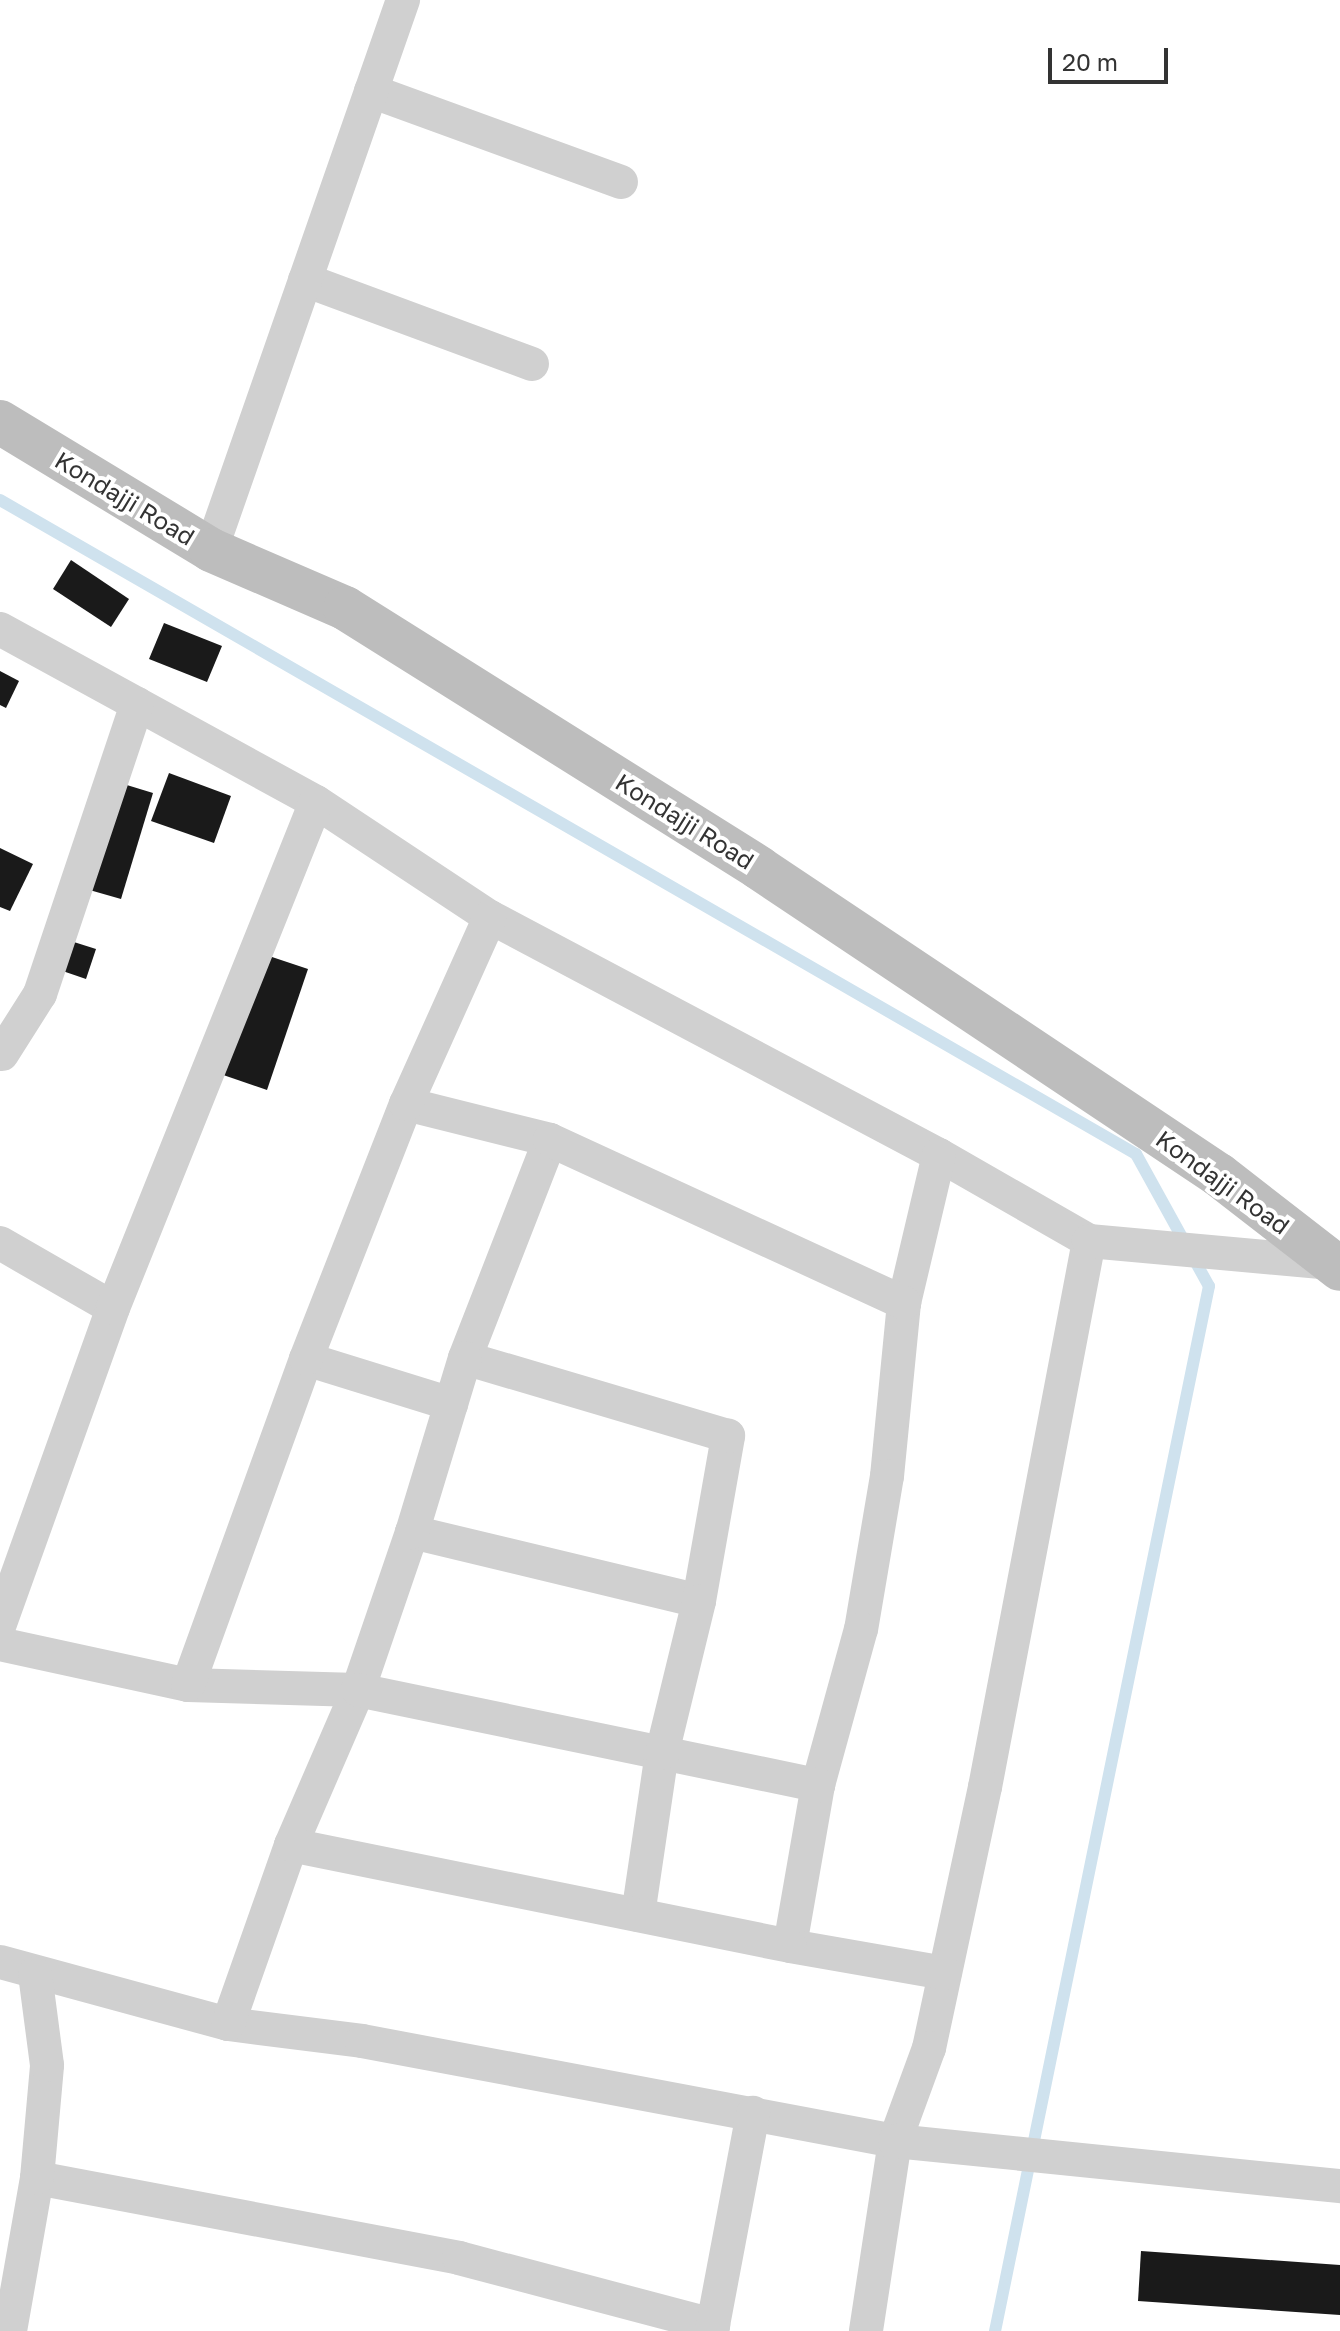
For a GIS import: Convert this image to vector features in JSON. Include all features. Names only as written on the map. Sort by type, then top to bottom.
[{"type":"street","points":[[211,550],[403,0]]},
{"type":"street","points":[[371,91],[621,182]]},
{"type":"street","points":[[305,280],[532,364]]},
{"type":"street","name":"Kondajji Road","points":[[0,422],[211,550],[345,608],[759,868],[1219,1175],[1336,1266]]},
{"type":"street","points":[[0,630],[316,802],[490,917],[939,1155],[1089,1241],[1336,1266]]},
{"type":"street","points":[[1,1056],[40,994],[137,704]]},
{"type":"street","points":[[0,1623],[113,1308],[316,802]]},
{"type":"street","points":[[188,1685],[306,1359],[406,1104],[490,917]]},
{"type":"street","points":[[406,1104],[550,1140],[904,1303]]},
{"type":"street","points":[[228,2024],[291,1845],[358,1690],[412,1532],[465,1358],[550,1140]]},
{"type":"street","points":[[790,1946],[818,1785],[861,1629],[887,1476],[904,1303],[939,1155]]},
{"type":"street","points":[[866,2331],[895,2141],[929,2048],[1089,1241]]},
{"type":"street","points":[[0,1243],[113,1308]]},
{"type":"street","points":[[465,1358],[728,1436],[699,1601],[662,1753],[638,1915]]},
{"type":"street","points":[[306,1359],[451,1404]]},
{"type":"street","points":[[412,1532],[699,1601]]},
{"type":"street","points":[[0,1644],[188,1685],[358,1690],[818,1785]]},
{"type":"street","points":[[291,1845],[790,1946],[945,1973]]},
{"type":"street","points":[[0,1962],[228,2024],[362,2041],[895,2141],[1340,2186]]},
{"type":"street","points":[[10,2331],[37,2178],[47,2065],[35,1974]]},
{"type":"street","points":[[37,2178],[459,2258],[713,2328],[753,2113]]},
{"type":"building","points":[[71,560],[129,599],[111,627],[53,589]]},
{"type":"building","points":[[164,623],[222,646],[207,682],[149,659]]},
{"type":"building","points":[[0,671],[19,681],[6,708],[0,705]]},
{"type":"building","points":[[169,773],[231,796],[214,843],[151,821]]},
{"type":"building","points":[[117,782],[153,793],[121,899],[86,889]]},
{"type":"building","points":[[0,848],[33,864],[10,911],[0,907]]},
{"type":"building","points":[[58,937],[96,949],[86,979],[48,966]]},
{"type":"building","points":[[242,947],[308,969],[267,1090],[200,1067]]},
{"type":"building","points":[[1141,2251],[1340,2265],[1340,2315],[1138,2301]]},
{"type":"waterway","points":[[0,500],[1136,1154],[1209,1286],[995,2331]]}]
